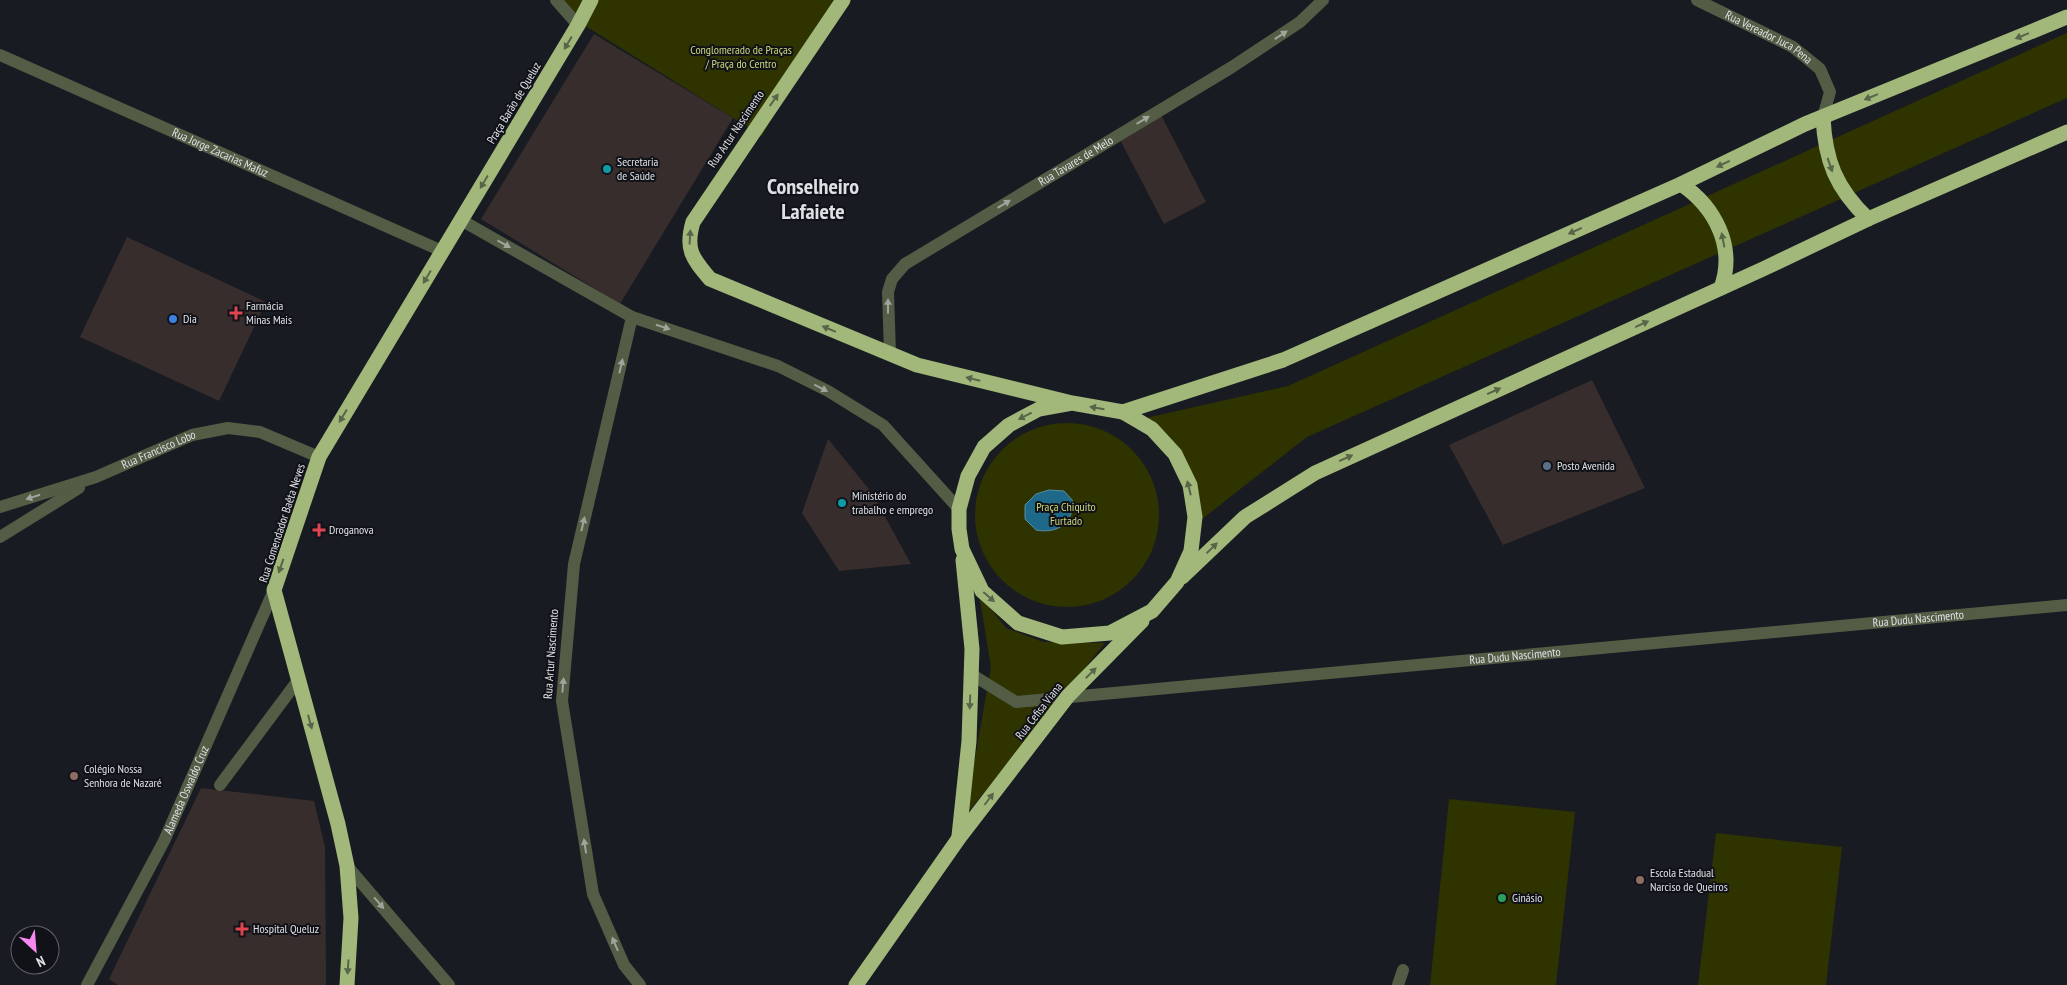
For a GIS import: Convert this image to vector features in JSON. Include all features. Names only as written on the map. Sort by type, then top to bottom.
[{"type":"highway","name":"Praça Barão de Queluz","points":[[461,220],[578,25],[591,0]]},
{"type":"highway","name":"Rua Artur Nascimento","points":[[843,0],[693,222],[688,238],[692,258],[710,279],[890,354]]},
{"type":"highway","points":[[1123,412],[1283,360],[1681,184],[1823,117],[2067,17]]},
{"type":"highway","points":[[1823,117],[1824,140],[1829,162],[1838,184],[1851,203],[1868,219]]},
{"type":"highway","points":[[1177,582],[1245,517],[1315,473],[1868,219],[2067,132]]},
{"type":"highway","points":[[1681,184],[1707,205],[1721,232],[1727,265],[1721,288]]},
{"type":"highway","name":"Rua Comendador Baêta Neves","points":[[346,985],[351,918],[347,866],[274,590],[319,457],[461,220]]},
{"type":"highway","points":[[890,354],[917,365],[1072,403],[1123,412],[1152,430],[1175,454],[1190,485],[1195,517],[1190,551],[1177,582]]},
{"type":"highway","name":"Rua Cefisa Viana","points":[[959,838],[969,741],[972,649],[959,529],[960,508],[968,476],[984,447],[1009,424],[1039,409],[1072,403]]},
{"type":"highway","points":[[962,549],[982,591],[1018,623],[1027,626],[1062,637],[1110,633],[1152,611]]},
{"type":"highway","name":"Rua Cefisa Viana","points":[[856,985],[959,838],[1068,696],[1152,611],[1177,582]]},
{"type":"street","points":[[556,0],[578,25]]},
{"type":"street","name":"Rua Tavares de Melo","points":[[890,354],[888,292],[892,279],[905,264],[1232,67],[1300,22],[1323,0]]},
{"type":"street","name":"Rua Vereador Juca Pena","points":[[1697,0],[1793,47],[1820,69],[1830,92],[1823,117]]},
{"type":"street","name":"Rua Jorge Zacarias Mafuz","points":[[0,55],[442,251]]},
{"type":"street","points":[[461,220],[632,317],[778,366],[828,391],[883,425],[960,508]]},
{"type":"street","name":"Rua Artur Nascimento","points":[[632,317],[574,564],[562,701],[593,894],[624,965],[640,985]]},
{"type":"street","name":"Rua Francisco Lobo","points":[[0,507],[96,477],[192,435],[228,428],[260,432],[319,457]]},
{"type":"street","points":[[0,537],[96,477]]},
{"type":"street","name":"Alameda Oswaldo Cruz","points":[[87,985],[164,841],[274,590]]},
{"type":"street","name":"Rua Dudu Nascimento","points":[[971,674],[1016,702],[2067,606]]},
{"type":"street","points":[[220,785],[298,678]]},
{"type":"street","points":[[347,866],[449,985]]},
{"type":"street","points":[[1398,985],[1403,970]]},
{"type":"green space","name":"Conglomerado de Praças / Praça do Centro","points":[[558,0],[836,0],[762,136],[555,7]]},
{"type":"green space","points":[[2067,33],[2067,98],[1307,437],[1197,523],[1195,482],[1146,418],[1288,386]]},
{"type":"green space","name":"Praça Chiquito Furtado","points":[[1067,423],[1085,425],[1102,430],[1132,450],[1152,480],[1157,497],[1159,515],[1157,533],[1152,550],[1132,580],[1102,600],[1085,605],[1067,607],[1049,605],[1032,600],[1002,580],[982,550],[977,533],[975,515],[977,497],[982,480],[1002,450],[1032,430],[1049,425]]},
{"type":"green space","points":[[979,594],[1006,628],[1043,642],[1105,643],[965,816],[991,667]]},
{"type":"green space","name":"Ginásio","points":[[1449,799],[1575,812],[1556,985],[1430,985]]},
{"type":"green space","points":[[1716,833],[1842,847],[1826,985],[1698,985]]},
{"type":"water","points":[[1049,490],[1064,491],[1073,501],[1070,516],[1057,529],[1036,530],[1025,519],[1025,505],[1036,494]]},
{"type":"building","name":"Secretaria de Saúde","points":[[594,34],[733,118],[620,304],[481,219]]},
{"type":"building","points":[[1160,113],[1206,202],[1164,224],[1118,136]]},
{"type":"building","name":"Dia","points":[[127,237],[266,302],[219,401],[80,337]]},
{"type":"building","name":"Posto Avenida","points":[[1592,380],[1645,488],[1503,545],[1449,445]]},
{"type":"building","name":"Ministério do trabalho e emprego","points":[[828,439],[872,493],[911,564],[839,571],[802,513]]},
{"type":"building","points":[[201,788],[314,801],[325,847],[326,985],[118,985],[109,979]]},
{"type":"place","name":"Secretaria de Saúde","points":[[607,169]]},
{"type":"place","name":"Farmácia Minas Mais","points":[[236,313]]},
{"type":"place","name":"Dia","points":[[173,319]]},
{"type":"place","name":"Posto Avenida","points":[[1547,466]]},
{"type":"place","name":"Ministério do trabalho e emprego","points":[[842,503]]},
{"type":"place","name":"Droganova","points":[[319,530]]},
{"type":"place","name":"Colégio Nossa Senhora de Nazaré","points":[[74,776]]},
{"type":"place","name":"Escola Estadual Narciso de Queiros","points":[[1640,880]]},
{"type":"place","name":"Ginásio","points":[[1502,898]]},
{"type":"place","name":"Hospital Queluz","points":[[242,929]]},
{"type":"district","name":"Conselheiro Lafaiete","points":[[813,199]]}]
